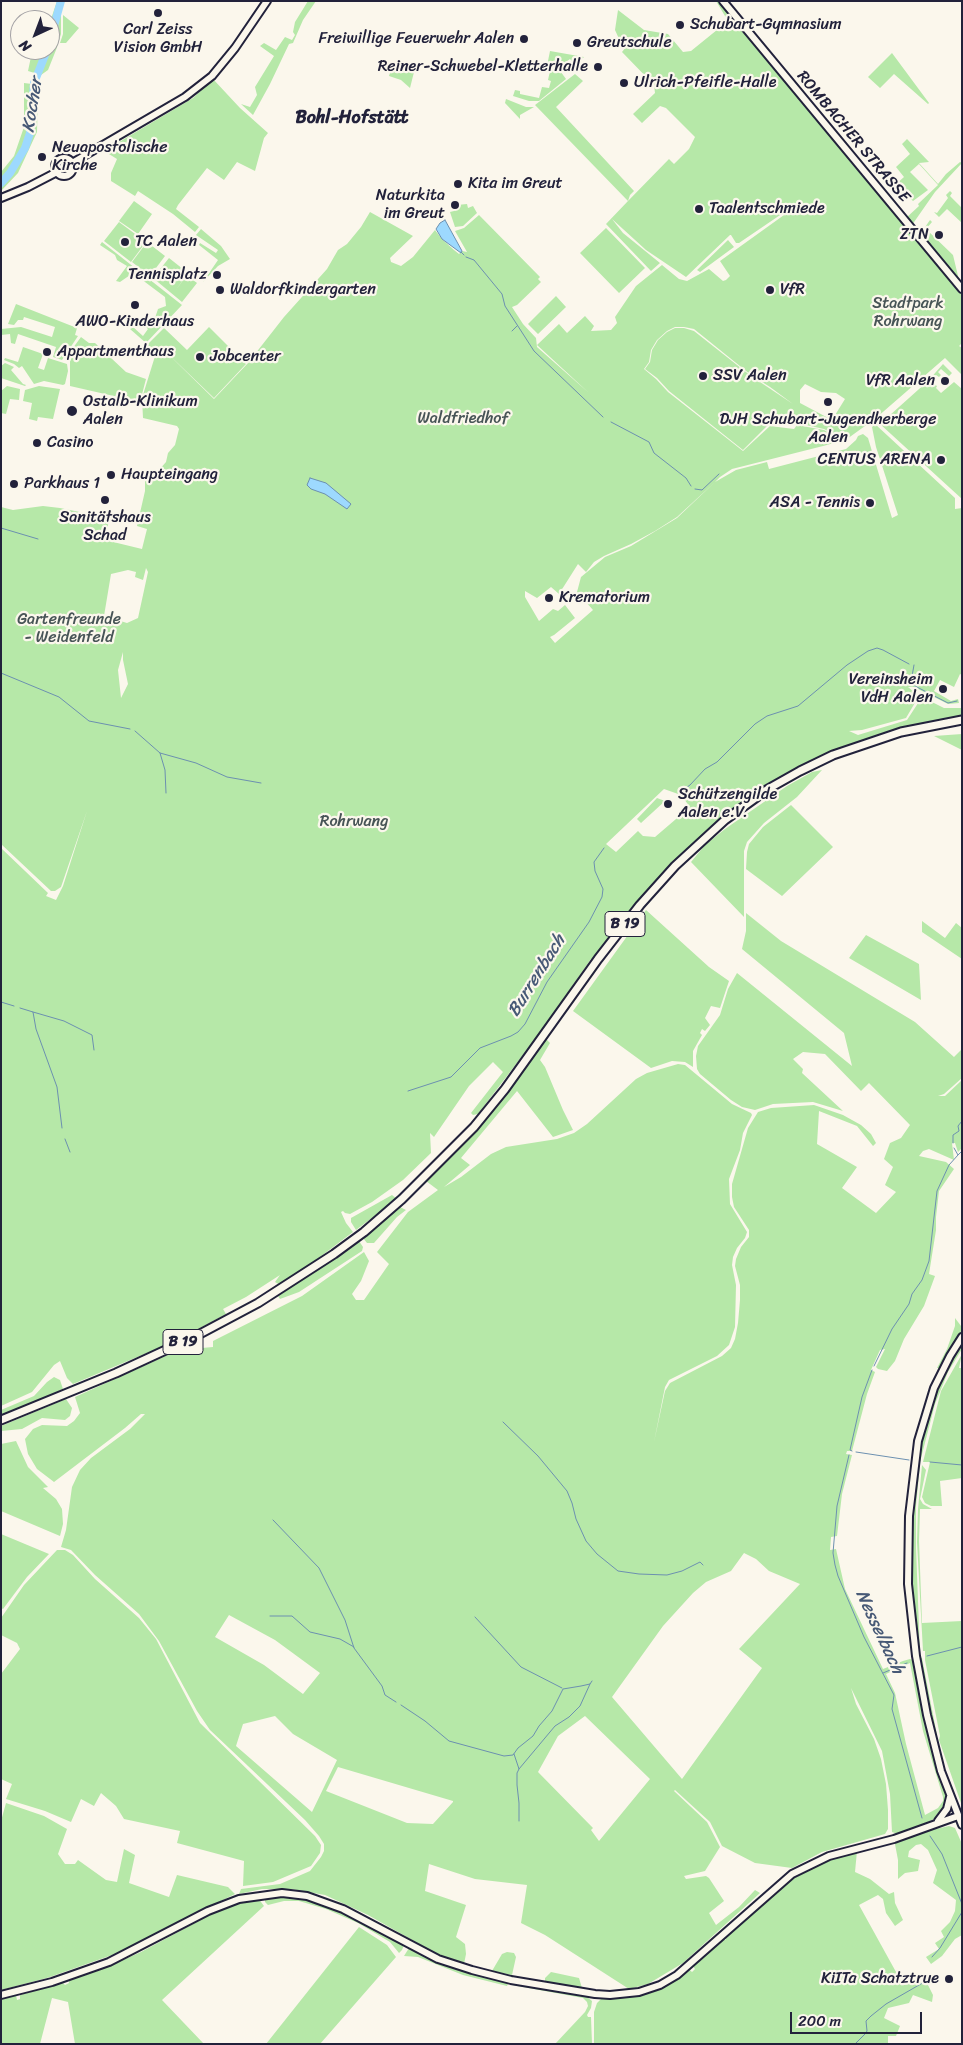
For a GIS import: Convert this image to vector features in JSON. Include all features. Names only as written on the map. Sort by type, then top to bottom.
[{"type":"main road","points":[[72,163],[185,97],[212,76],[235,48],[267,1]]},
{"type":"main road","name":"ROMBACHER STRASSE","points":[[723,1],[962,289]]},
{"type":"main road","points":[[66,159],[72,163],[72,170],[68,175],[61,176],[57,172],[56,165],[60,160],[66,159]]},
{"type":"main road","points":[[1,198],[57,172]]},
{"type":"main road","name":"B 19","points":[[1,1420],[123,1370],[217,1325],[278,1291],[352,1241],[420,1182],[474,1127],[506,1089],[629,919],[675,866],[725,820],[776,784],[832,755],[901,732],[962,720]]},
{"type":"main road","points":[[962,1337],[934,1388],[923,1422],[914,1462],[909,1516],[908,1584],[916,1656],[926,1715],[941,1770],[962,1825]]},
{"type":"main road","points":[[936,1824],[945,1813],[950,1796]]},
{"type":"main road","points":[[1,1995],[52,1982],[109,1962],[208,1912],[239,1899],[282,1893],[307,1896],[343,1909],[438,1959],[472,1970],[510,1980],[585,1993],[610,1995],[631,1993],[660,1985],[677,1975],[792,1874],[829,1856],[894,1838],[958,1816]]},
{"type":"green space","points":[[57,1],[59,1],[57,10],[54,10]]},
{"type":"green space","points":[[308,1],[316,1],[303,20],[293,43],[289,44],[253,115],[241,104],[250,107],[257,95],[255,87],[274,56],[260,46],[264,43],[276,50],[285,37],[292,40],[295,35],[293,32],[295,22]]},
{"type":"green space","name":"Rohrwang","points":[[716,1],[719,1],[962,291],[962,343],[959,346],[962,348],[962,375],[945,358],[876,418],[847,439],[843,439],[824,429],[797,423],[784,415],[777,423],[769,424],[743,450],[669,391],[645,369],[650,362],[652,350],[658,340],[675,328],[694,331],[751,376],[793,404],[751,375],[694,329],[675,327],[667,331],[657,340],[651,350],[649,362],[644,369],[668,392],[743,451],[770,426],[794,429],[797,425],[824,430],[842,440],[732,469],[715,482],[736,470],[767,462],[769,469],[846,449],[858,436],[863,434],[868,438],[892,518],[898,515],[876,447],[872,427],[875,424],[955,498],[955,509],[962,508],[962,675],[960,674],[954,687],[940,680],[934,691],[951,701],[958,699],[959,703],[948,704],[914,687],[908,687],[919,696],[906,718],[862,730],[849,731],[858,735],[907,720],[922,697],[944,708],[962,708],[962,716],[908,726],[822,756],[747,798],[705,833],[652,886],[593,960],[591,959],[542,1030],[478,1114],[473,1115],[471,1113],[503,1072],[493,1062],[469,1086],[434,1137],[430,1133],[431,1153],[403,1180],[372,1202],[350,1214],[341,1212],[353,1232],[308,1266],[280,1285],[275,1282],[280,1275],[223,1309],[226,1314],[185,1336],[179,1331],[166,1345],[73,1384],[67,1378],[60,1361],[54,1365],[32,1392],[1,1406],[1,848],[48,893],[46,896],[56,900],[63,886],[87,811],[61,887],[55,891],[51,891],[1,844],[1,507],[13,510],[43,506],[99,516],[109,520],[105,540],[142,549],[147,529],[137,526],[145,491],[145,481],[147,476],[159,470],[166,462],[168,453],[175,445],[179,429],[177,426],[143,418],[142,398],[156,353],[147,345],[164,328],[187,350],[209,327],[246,364],[214,398],[163,349],[214,399],[248,363],[284,317],[327,269],[338,250],[347,244],[370,212],[413,236],[390,258],[391,262],[401,266],[413,257],[435,230],[459,254],[462,251],[467,252],[455,231],[464,228],[479,215],[540,277],[538,279],[541,282],[517,305],[512,307],[523,324],[536,338],[537,347],[589,393],[537,345],[559,324],[567,333],[585,316],[594,326],[591,331],[611,330],[617,323],[615,317],[636,286],[662,265],[679,279],[687,281],[709,269],[723,281],[726,280],[730,276],[720,261],[791,210],[789,209],[739,243],[736,243],[730,235],[686,277],[646,250],[612,219],[623,233],[660,263],[651,271],[606,224],[669,159],[674,164],[689,149],[695,137],[666,108],[660,106],[642,123],[633,114],[655,93],[654,85],[622,52],[626,47],[620,41],[615,30],[618,10],[644,30],[668,34],[683,52],[691,51],[728,21]],"holes":[[[805,384],[821,392],[836,393],[845,399],[832,420],[800,403],[800,390]],[[715,482],[677,518],[631,546],[605,557],[581,577],[577,592],[593,610],[555,643],[550,637],[575,618],[565,605],[558,611],[553,609],[539,621],[525,597],[525,591],[537,598],[551,587],[559,594],[578,564],[586,572],[594,562],[604,556],[655,531],[677,517]],[[146,568],[148,572],[138,618],[127,623],[104,616],[111,574],[128,570],[136,572],[135,577],[143,580]],[[123,652],[128,684],[121,698],[118,670]],[[664,789],[681,795],[690,807],[655,837],[643,836],[638,831],[616,852],[606,844]]]},
{"type":"green space","points":[[60,15],[61,15],[60,37]]},
{"type":"green space","points":[[63,15],[79,28],[66,43],[60,43],[63,34]]},
{"type":"green space","points":[[550,51],[584,57],[575,65],[570,59],[558,68],[566,79],[539,101],[529,101],[513,96],[515,90],[520,91],[520,94],[539,98],[542,87],[549,88],[551,81],[548,80],[550,71],[546,71]]},
{"type":"green space","points":[[892,53],[928,104],[894,74],[880,88],[868,77]]},
{"type":"green space","points":[[30,60],[52,60],[48,70],[41,75],[28,71]]},
{"type":"green space","points":[[393,63],[414,72],[410,88],[401,80],[389,76]]},
{"type":"green space","points":[[575,74],[583,81],[556,107],[634,191],[628,201],[535,105]]},
{"type":"green space","points":[[213,79],[240,108],[268,133],[264,138],[255,171],[237,162],[224,180],[207,168],[178,205],[176,209],[199,227],[195,232],[173,214],[138,191],[135,196],[111,181],[111,173],[117,159],[104,151],[193,98]]},
{"type":"green space","points":[[24,83],[32,84],[38,89],[37,132],[18,173],[1,191],[1,172],[14,156],[24,127]]},
{"type":"green space","points":[[506,99],[526,107],[534,107],[520,115],[520,119],[505,103]]},
{"type":"green space","points":[[907,139],[929,162],[919,163],[938,184],[946,174],[960,162],[962,163],[935,192],[912,225],[906,218],[938,185],[919,164],[910,172],[928,190],[913,201],[910,198],[908,200],[895,185],[904,177],[896,167],[910,154],[902,144]]},
{"type":"green space","points":[[950,191],[952,193],[950,196],[962,208],[962,223],[947,209],[939,217],[934,212],[937,213],[948,198],[946,195]]},
{"type":"green space","points":[[134,201],[152,214],[138,234],[119,221]]},
{"type":"green space","points":[[467,204],[468,208],[473,206],[477,213],[463,226],[455,227],[450,212],[454,211],[454,207],[457,205]]},
{"type":"green space","points":[[930,220],[932,222],[926,229],[953,255],[959,280],[921,233]]},
{"type":"green space","name":"TC Aalen","points":[[119,222],[146,242],[131,262],[104,241]]},
{"type":"green space","points":[[606,228],[645,268],[619,293],[580,253]]},
{"type":"green space","points":[[201,229],[221,246],[230,259],[218,266],[203,282],[218,260],[199,245],[200,243],[216,253],[218,250],[196,235]]},
{"type":"green space","points":[[728,240],[734,247],[700,272],[697,270]]},
{"type":"green space","points":[[102,242],[182,305],[146,343],[130,329],[133,327],[143,336],[148,329],[139,321],[155,318],[158,309],[166,306],[165,297],[133,273],[120,282],[116,281],[127,266],[100,245]]},
{"type":"green space","points":[[147,242],[165,256],[150,276],[132,262]]},
{"type":"green space","name":"TC Aalen","points":[[169,258],[188,273],[175,291],[187,275],[197,283],[182,302],[153,278]]},
{"type":"green space","points":[[556,296],[566,307],[538,334],[528,324]]},
{"type":"green space","points":[[16,304],[77,328],[75,335],[78,336],[62,360],[53,357],[56,347],[18,334],[15,344],[11,343],[10,334],[1,335],[1,329],[21,327],[52,337],[55,327],[24,317],[23,320],[18,320],[14,325],[8,324]]},
{"type":"green space","points":[[81,337],[89,343],[95,343],[126,372],[146,379],[140,402],[70,386],[70,352]]},
{"type":"green space","points":[[23,347],[43,354],[38,368],[44,370],[48,358],[67,364],[68,371],[65,384],[44,381],[34,384],[22,366],[19,368],[4,360],[5,358],[18,362]]},
{"type":"green space","points":[[5,363],[14,367],[11,370],[25,386],[1,378],[1,366]]},
{"type":"green space","name":"CENTUS ARENA","points":[[943,364],[952,373],[949,376],[941,369],[938,372],[941,375],[939,377],[936,375],[929,381],[937,386],[936,388],[941,393],[954,382],[962,389],[962,499],[880,424],[928,381]]},
{"type":"green space","points":[[7,386],[20,389],[19,400],[10,399],[6,414],[1,413],[1,391]]},
{"type":"green space","points":[[39,386],[60,389],[53,419],[38,417],[37,421],[29,419],[32,403],[23,401],[25,390]]},
{"type":"green space","points":[[962,734],[962,750],[934,736]]},
{"type":"green space","points":[[822,770],[797,797],[764,823],[747,842],[744,851],[744,917],[691,862],[705,845],[725,829],[787,786],[812,772]]},
{"type":"green space","points":[[657,798],[665,801],[641,823],[637,819]]},
{"type":"green space","points":[[791,805],[833,847],[782,896],[746,869],[747,852],[749,844],[763,827]]},
{"type":"green space","points":[[646,910],[709,967],[729,981],[720,1008],[711,1006],[705,1018],[710,1025],[705,1031],[702,1029],[700,1033],[702,1035],[693,1051],[693,1067],[685,1062],[672,1061],[651,1068],[573,1011]]},
{"type":"green space","points":[[746,913],[781,941],[915,1022],[954,1057],[962,1049],[962,1078],[944,1094],[938,1096],[945,1096],[962,1080],[962,1148],[958,1152],[955,1143],[952,1143],[954,1160],[929,1149],[923,1151],[919,1156],[946,1162],[954,1169],[939,1191],[936,1230],[929,1274],[935,1276],[924,1306],[904,1339],[895,1361],[887,1371],[878,1369],[876,1367],[885,1349],[880,1350],[871,1370],[875,1372],[867,1394],[852,1451],[847,1451],[846,1454],[852,1455],[842,1494],[837,1536],[831,1537],[830,1550],[836,1549],[845,1589],[883,1669],[903,1661],[913,1660],[926,1729],[947,1797],[944,1810],[938,1817],[926,1823],[898,1834],[892,1832],[890,1794],[882,1751],[851,1688],[856,1704],[874,1739],[881,1759],[886,1784],[888,1810],[888,1829],[885,1834],[822,1852],[792,1868],[755,1863],[722,1846],[710,1822],[675,1790],[707,1822],[720,1847],[705,1871],[684,1876],[686,1879],[706,1876],[709,1878],[724,1901],[709,1913],[716,1925],[739,1907],[755,1890],[760,1893],[683,1963],[648,1984],[629,1989],[545,1935],[521,1923],[527,1885],[475,1879],[429,1864],[425,1891],[466,1905],[456,1937],[465,1944],[464,1964],[444,1958],[368,1915],[325,1895],[291,1889],[262,1889],[239,1894],[241,1889],[280,1884],[310,1871],[321,1857],[324,1851],[324,1844],[305,1820],[210,1730],[197,1711],[159,1641],[139,1614],[95,1575],[71,1550],[61,1547],[66,1530],[72,1487],[80,1470],[91,1458],[130,1429],[145,1414],[141,1414],[54,1482],[37,1469],[28,1454],[25,1439],[33,1429],[42,1425],[67,1426],[74,1421],[80,1413],[75,1397],[179,1350],[213,1347],[213,1341],[302,1296],[364,1252],[369,1261],[361,1281],[352,1294],[356,1300],[364,1300],[389,1264],[377,1252],[408,1212],[438,1190],[426,1181],[480,1127],[546,1039],[550,1043],[540,1060],[545,1067],[573,1130],[553,1137],[517,1091],[461,1158],[470,1165],[444,1187],[461,1177],[491,1154],[506,1147],[557,1139],[574,1133],[587,1124],[636,1079],[647,1073],[678,1064],[685,1065],[732,1104],[752,1115],[743,1133],[740,1150],[729,1179],[730,1204],[747,1232],[733,1257],[732,1265],[736,1285],[735,1327],[729,1345],[717,1356],[669,1380],[665,1387],[654,1442],[665,1391],[670,1383],[722,1356],[731,1348],[735,1339],[738,1323],[740,1285],[735,1266],[741,1247],[749,1237],[749,1230],[734,1207],[732,1184],[748,1128],[758,1112],[771,1108],[814,1105],[843,1115],[861,1125],[871,1134],[876,1143],[873,1146],[857,1126],[819,1111],[817,1144],[857,1167],[842,1188],[876,1213],[896,1192],[885,1185],[893,1167],[884,1159],[890,1143],[901,1138],[910,1125],[869,1083],[861,1091],[825,1054],[803,1052],[793,1059],[803,1069],[802,1073],[843,1111],[813,1102],[773,1104],[755,1110],[742,1107],[700,1074],[697,1069],[696,1056],[698,1046],[720,1015],[728,989],[737,973],[852,1066],[844,1033],[742,949],[746,931]],"holes":[[[744,1553],[756,1559],[769,1571],[800,1584],[739,1649],[762,1668],[682,1779],[612,1697],[663,1626],[693,1593],[706,1582],[731,1571]],[[229,1615],[275,1640],[320,1673],[303,1694],[264,1665],[215,1637]],[[910,1663],[923,1731],[943,1797],[943,1801],[938,1808],[925,1815],[895,1693],[886,1674]],[[275,1716],[293,1734],[337,1760],[312,1812],[236,1746],[243,1724]],[[585,1716],[650,1779],[599,1841],[591,1830],[593,1828],[538,1772],[558,1736]],[[338,1767],[453,1801],[433,1824],[407,1823],[326,1791]]]},
{"type":"green space","points":[[922,921],[945,938],[956,923],[962,928],[962,959],[922,932]]},
{"type":"green space","points":[[866,935],[919,964],[921,1000],[849,958]]},
{"type":"green space","points":[[392,1195],[397,1199],[356,1230],[351,1222],[351,1218]]},
{"type":"green space","points":[[400,1207],[406,1210],[397,1217],[374,1243],[367,1243],[363,1238]]},
{"type":"green space","points":[[359,1241],[363,1247],[362,1251],[299,1292],[280,1299],[278,1296]]},
{"type":"green space","points":[[955,1318],[962,1330],[939,1368],[937,1368],[947,1349],[955,1326]]},
{"type":"green space","points":[[962,1341],[962,1349],[948,1372],[935,1404],[920,1462],[917,1460],[936,1389],[944,1371]]},
{"type":"green space","points":[[962,1354],[959,1368],[962,1368],[962,1478],[940,1481],[942,1506],[931,1506],[925,1503],[922,1497],[930,1462],[923,1462],[941,1391]]},
{"type":"green space","points":[[54,1377],[60,1380],[63,1389],[1,1417],[1,1410],[34,1396]]},
{"type":"green space","points":[[66,1399],[72,1408],[70,1416],[65,1420],[42,1418],[22,1429],[1,1431],[1,1426]]},
{"type":"green space","points":[[16,1441],[28,1467],[48,1487],[43,1488],[56,1499],[62,1509],[63,1524],[60,1536],[1,1511],[1,1444]]},
{"type":"green space","points":[[918,1464],[920,1464],[916,1506],[916,1548],[920,1654],[916,1639],[910,1546]]},
{"type":"green space","points":[[922,1465],[926,1470],[920,1499],[923,1504],[932,1509],[920,1509],[919,1541],[922,1623],[962,1621],[962,1806],[939,1740],[940,1736],[925,1660],[925,1651],[923,1651],[917,1542]]},
{"type":"green space","points":[[1,1534],[49,1554],[27,1577],[3,1609],[1,1608]]},
{"type":"green space","points":[[57,1550],[65,1550],[73,1555],[95,1579],[139,1618],[156,1639],[200,1723],[315,1836],[321,1845],[320,1853],[311,1866],[273,1882],[243,1886],[244,1861],[177,1843],[180,1831],[124,1819],[116,1806],[101,1793],[94,1806],[81,1799],[71,1822],[45,1811],[6,1799],[12,1784],[1,1779],[1,1674],[20,1649],[17,1643],[1,1635],[1,1618],[24,1585]]},
{"type":"green space","points":[[919,1657],[922,1658],[937,1735],[936,1740]]},
{"type":"green space","points":[[6,1803],[44,1816],[67,1829],[58,1854],[65,1864],[75,1864],[78,1860],[106,1880],[117,1882],[124,1849],[135,1855],[129,1883],[169,1897],[177,1875],[228,1887],[235,1894],[115,1954],[47,1978],[1,1990],[1,1821]]},
{"type":"green space","points":[[936,1824],[936,1829],[949,1826],[955,1828],[962,1844],[962,1935],[955,1939],[942,1956],[931,1964],[926,1957],[939,1949],[935,1943],[944,1937],[941,1931],[950,1922],[955,1911],[956,1900],[933,1883],[937,1870],[928,1850],[921,1844],[916,1845],[909,1851],[908,1857],[920,1860],[918,1871],[905,1873],[898,1879],[898,1860],[894,1839]]},
{"type":"green space","points":[[857,1851],[855,1872],[870,1879],[889,1894],[894,1892],[895,1903],[903,1920],[895,1926],[886,1913],[883,1899],[878,1895],[859,1905],[901,1981],[903,1976],[911,1978],[914,1983],[926,1981],[933,1995],[932,2002],[913,1995],[909,2003],[888,2008],[884,2018],[900,2026],[896,2036],[888,2036],[888,2044],[594,2044],[594,2012],[597,2003],[602,1998],[624,1998],[643,1995],[673,1981],[689,1969],[692,1972],[695,1969],[693,1966],[720,1940],[726,1940],[724,1937],[792,1878],[825,1860]]},
{"type":"green space","points":[[265,1897],[299,1898],[332,1907],[404,1945],[402,1950],[399,1953],[390,1942],[358,1923],[326,1909],[299,1901],[284,1901],[268,1905],[265,1902]]},
{"type":"green space","points":[[258,1898],[264,1906],[162,2000],[204,2044],[75,2044],[68,2002],[52,1998],[40,2044],[1,2044],[1,1999],[16,1995],[17,2000],[20,1999],[20,1995],[63,1983],[65,1985],[69,1983],[69,1980],[100,1970],[141,1952],[219,1910]]},
{"type":"green space","points":[[359,1927],[387,1945],[396,1957],[320,2044],[266,2044]]},
{"type":"green space","points":[[409,1948],[464,1971],[509,1982],[507,1986],[463,1975],[418,1957],[404,1956]]},
{"type":"green space","points":[[507,1952],[514,1953],[516,1957],[512,1975],[492,1971],[502,1954]]},
{"type":"green space","points":[[551,1972],[579,1978],[582,1988],[545,1982],[545,1978]]},
{"type":"green space","points":[[512,1983],[587,1997],[592,2001],[587,2015],[591,2017],[592,2044],[555,2044],[585,2012],[588,2006],[583,1998],[512,1985]]},
{"type":"water","points":[[445,220],[462,251],[461,253],[442,239],[436,229]]},
{"type":"water","points":[[310,478],[326,483],[351,504],[347,509],[325,494],[311,489],[307,485]]},
{"type":"waterway","name":"Kocher","points":[[58,10],[61,1]]},
{"type":"waterway","name":"Kocher","points":[[1,183],[10,173],[25,148],[30,133],[34,83],[43,60]]},
{"type":"waterway","points":[[461,252],[464,255]]},
{"type":"waterway","points":[[466,257],[474,260],[502,294],[505,306],[534,351],[603,417]]},
{"type":"waterway","points":[[512,331],[517,326]]},
{"type":"waterway","points":[[611,422],[649,442],[654,453],[686,478],[691,486]]},
{"type":"waterway","points":[[695,489],[702,490],[719,474]]},
{"type":"waterway","points":[[1,528],[38,539]]},
{"type":"waterway","name":"Burrenbach","points":[[683,790],[705,769],[717,762],[755,724],[767,716],[798,706],[847,665],[868,651],[877,648],[909,664]]},
{"type":"waterway","name":"Burrenbach","points":[[914,665],[911,682],[913,685],[948,703],[957,701]]},
{"type":"waterway","points":[[1,673],[59,697],[89,721],[130,729]]},
{"type":"waterway","points":[[135,731],[160,753],[196,763],[227,777],[261,783]]},
{"type":"waterway","points":[[160,753],[165,770],[166,793]]},
{"type":"waterway","name":"Burrenbach","points":[[408,1091],[451,1077],[480,1048],[511,1036],[518,1032],[525,1024],[547,982],[589,922],[602,897],[603,889],[595,871],[594,862],[604,848]]},
{"type":"waterway","points":[[1,1002],[14,1006]]},
{"type":"waterway","points":[[20,1008],[33,1012],[36,1029],[57,1087],[62,1128]]},
{"type":"waterway","points":[[33,1012],[64,1021],[92,1035],[94,1050]]},
{"type":"waterway","name":"Nesselbach","points":[[953,1143],[953,1135],[959,1131],[958,1126],[962,1121]]},
{"type":"waterway","points":[[65,1139],[70,1152]]},
{"type":"waterway","name":"Nesselbach","points":[[874,1366],[892,1329],[922,1280],[929,1261],[937,1191],[949,1165],[958,1155],[954,1148]]},
{"type":"waterway","name":"Nesselbach","points":[[958,1155],[962,1151]]},
{"type":"waterway","name":"Nesselbach","points":[[852,1451],[850,1450],[862,1397],[872,1370]]},
{"type":"waterway","points":[[503,1422],[538,1456],[567,1491],[576,1519],[586,1541],[597,1554],[618,1571],[667,1575],[682,1571],[700,1562],[703,1565]]},
{"type":"waterway","points":[[856,1452],[909,1460]]},
{"type":"waterway","name":"Nesselbach","points":[[849,1455],[837,1506],[833,1553],[835,1565],[864,1637],[894,1695],[892,1709],[922,1818]]},
{"type":"waterway","points":[[930,1462],[962,1465]]},
{"type":"waterway","points":[[273,1520],[319,1568],[345,1620],[354,1648],[382,1686],[385,1695],[396,1702]]},
{"type":"waterway","points":[[270,1616],[292,1616],[310,1632],[340,1639],[354,1647]]},
{"type":"waterway","points":[[475,1617],[521,1667],[562,1688]]},
{"type":"waterway","points":[[927,1656],[962,1647]]},
{"type":"waterway","points":[[883,1673],[907,1663]]},
{"type":"waterway","points":[[401,1705],[425,1721],[449,1741],[504,1756],[513,1755],[518,1748],[533,1736],[552,1711],[563,1689],[590,1684],[592,1681]]},
{"type":"waterway","points":[[519,1769],[555,1726],[569,1717],[580,1706],[590,1684]]},
{"type":"waterway","points":[[514,1754],[519,1769],[517,1773],[519,1821]]},
{"type":"waterway","name":"Nesselbach","points":[[930,1836],[942,1854],[962,1904]]},
{"type":"waterway","points":[[932,1957],[940,1948],[962,1912]]},
{"type":"waterway","points":[[855,2044],[867,2031],[866,2021],[871,2016],[886,2004],[926,1981]]},
{"type":"place","name":"Carl Zeiss Vision GmbH","points":[[158,13]]},
{"type":"place","name":"Schubart-Gymnasium","points":[[680,25]]},
{"type":"place","name":"Freiwillige Feuerwehr Aalen","points":[[524,39]]},
{"type":"place","name":"Greutschule","points":[[577,43]]},
{"type":"place","name":"Reiner-Schwebel-Kletterhalle","points":[[598,67]]},
{"type":"place","name":"Ulrich-Pfeifle-Halle","points":[[624,83]]},
{"type":"place","name":"Neuapostolische Kirche","points":[[42,157]]},
{"type":"place","name":"Kita im Greut","points":[[458,184]]},
{"type":"place","name":"Naturkita im Greut","points":[[455,205]]},
{"type":"place","name":"Taalentschmiede","points":[[699,209]]},
{"type":"place","name":"ZTN","points":[[939,235]]},
{"type":"place","name":"TC Aalen","points":[[125,242]]},
{"type":"place","name":"Tennisplatz","points":[[217,275]]},
{"type":"place","name":"Waldorfkindergarten","points":[[220,290]]},
{"type":"place","name":"VfR","points":[[770,290]]},
{"type":"place","name":"AWO-Kinderhaus","points":[[135,305]]},
{"type":"place","name":"Appartmenthaus","points":[[47,352]]},
{"type":"place","name":"Jobcenter","points":[[200,357]]},
{"type":"place","name":"SSV Aalen","points":[[703,376]]},
{"type":"place","name":"VfR Aalen","points":[[945,381]]},
{"type":"place","name":"DJH Schubart-Jugendherberge Aalen","points":[[828,402]]},
{"type":"place","name":"Ostalb-Klinikum Aalen","points":[[72,411]]},
{"type":"place","name":"Casino","points":[[37,443]]},
{"type":"place","name":"CENTUS ARENA","points":[[941,460]]},
{"type":"place","name":"Haupteingang","points":[[111,475]]},
{"type":"place","name":"Parkhaus 1","points":[[14,484]]},
{"type":"place","name":"Sanitätshaus Schad","points":[[105,500]]},
{"type":"place","name":"ASA - Tennis","points":[[870,503]]},
{"type":"place","name":"Krematorium","points":[[549,598]]},
{"type":"place","name":"Vereinsheim VdH Aalen","points":[[943,689]]},
{"type":"place","name":"Schützengilde Aalen e.V.","points":[[668,804]]},
{"type":"place","name":"KiITa Schatztrue","points":[[949,1979]]},
{"type":"district","name":"Bohl-Hofstätt","points":[[352,118]]},
{"type":"park label","name":"Stadtpark Rohrwang","points":[[908,313]]},
{"type":"park label","name":"Waldfriedhof","points":[[463,419]]},
{"type":"park label","name":"Gartenfreunde - Weidenfeld","points":[[69,629]]}]
